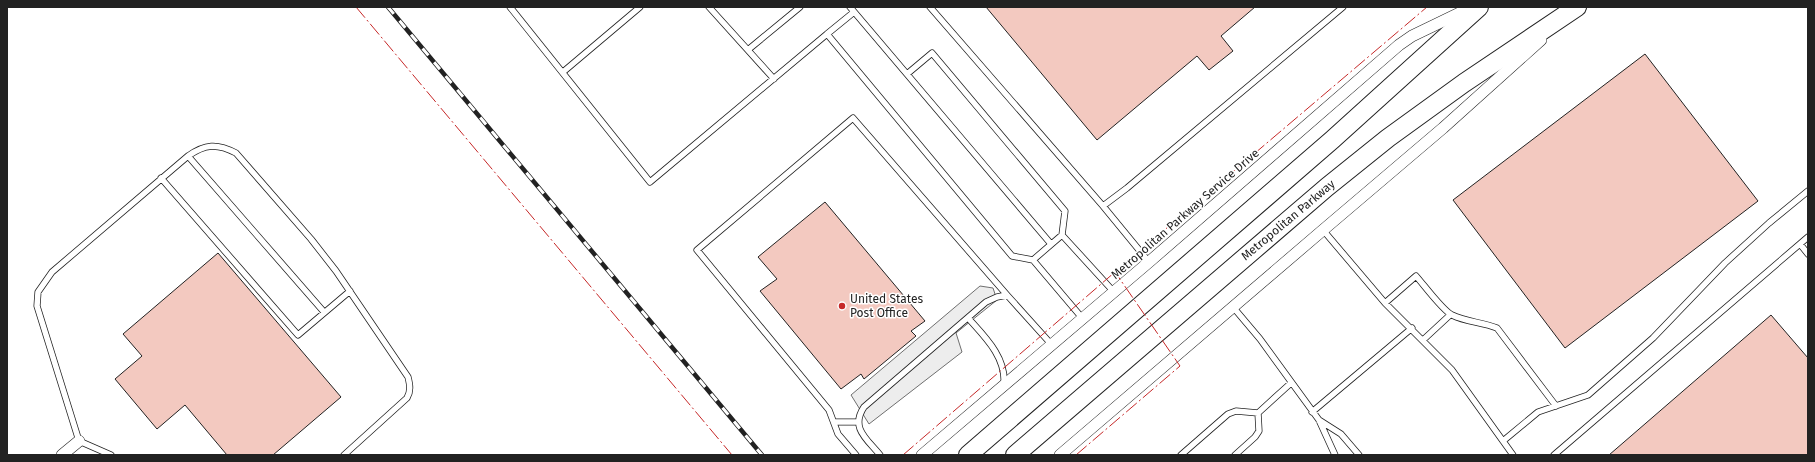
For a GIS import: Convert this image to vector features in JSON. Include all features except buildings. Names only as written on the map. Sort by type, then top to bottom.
[{"type":"main road","points":[[968,455],[1306,163],[1479,7]]},
{"type":"main road","name":"Metropolitan Parkway","points":[[1015,455],[1326,187],[1431,106],[1576,8]]},
{"type":"street","name":"Metropolitan Parkway Service Drive","points":[[922,455],[1083,319],[1398,45],[1412,36],[1472,7]]},
{"type":"street","points":[[1060,455],[1443,128],[1576,8]]},
{"type":"street","points":[[62,455],[79,441]]},
{"type":"lane","points":[[510,7],[650,182],[854,12]]},
{"type":"lane","points":[[563,72],[640,7]]},
{"type":"lane","points":[[708,7],[749,49],[774,79]]},
{"type":"lane","points":[[749,49],[800,7]]},
{"type":"lane","points":[[850,7],[1051,244]]},
{"type":"lane","points":[[930,7],[1103,206],[1149,262]]},
{"type":"lane","points":[[1103,206],[1127,188],[1343,7]]},
{"type":"lane","points":[[827,34],[1012,256],[1033,260],[1083,319]]},
{"type":"lane","points":[[907,74],[932,53],[1065,211],[1062,234],[1033,260]]},
{"type":"lane","points":[[856,455],[838,434],[829,410],[697,250],[853,118],[1052,345]]},
{"type":"lane","points":[[111,455],[79,441],[37,306],[38,292],[52,272],[161,178],[199,148],[214,146],[225,147],[236,153],[311,239],[350,290],[408,377],[410,386],[407,398],[344,455]]},
{"type":"lane","points":[[188,156],[324,312]]},
{"type":"lane","points":[[161,178],[298,335],[350,290]]},
{"type":"lane","points":[[1503,441],[1538,412],[1588,395],[1653,338],[1725,263],[1769,223],[1808,191]]},
{"type":"lane","points":[[1322,230],[1385,303],[1412,328],[1452,370],[1513,455]]},
{"type":"lane","points":[[1062,234],[1114,292]]},
{"type":"lane","points":[[1554,455],[1808,237]]},
{"type":"lane","points":[[1800,244],[1808,254]]},
{"type":"lane","points":[[1385,303],[1416,276],[1450,315],[1472,323],[1489,325],[1497,328],[1556,406]]},
{"type":"lane","points":[[880,455],[861,431],[858,422],[864,407],[986,302],[1006,294]]},
{"type":"lane","points":[[1233,307],[1260,339],[1318,420],[1335,455]]},
{"type":"lane","points":[[1423,340],[1450,315]]},
{"type":"lane","points":[[968,318],[988,340],[1002,363],[1005,375],[1004,386]]},
{"type":"lane","points":[[1312,412],[1412,328]]},
{"type":"lane","points":[[1180,455],[1228,414],[1236,411],[1258,413],[1291,383]]},
{"type":"lane","points":[[1235,455],[1255,437],[1259,431],[1258,413]]},
{"type":"lane","points":[[1318,420],[1341,434],[1359,455]]},
{"type":"lane","points":[[834,422],[858,422]]},
{"type":"shaded area","points":[[980,286],[993,288],[997,300],[956,333],[962,352],[869,424],[851,395]]},
{"type":"railway","points":[[388,7],[762,455]]},
{"type":"power","points":[[356,7],[732,455]]},
{"type":"power","points":[[903,455],[1115,272],[1427,7]]},
{"type":"power","points":[[1076,455],[1180,366],[1115,272]]},
{"type":"place","name":"United States Post Office","points":[[842,306]]}]
